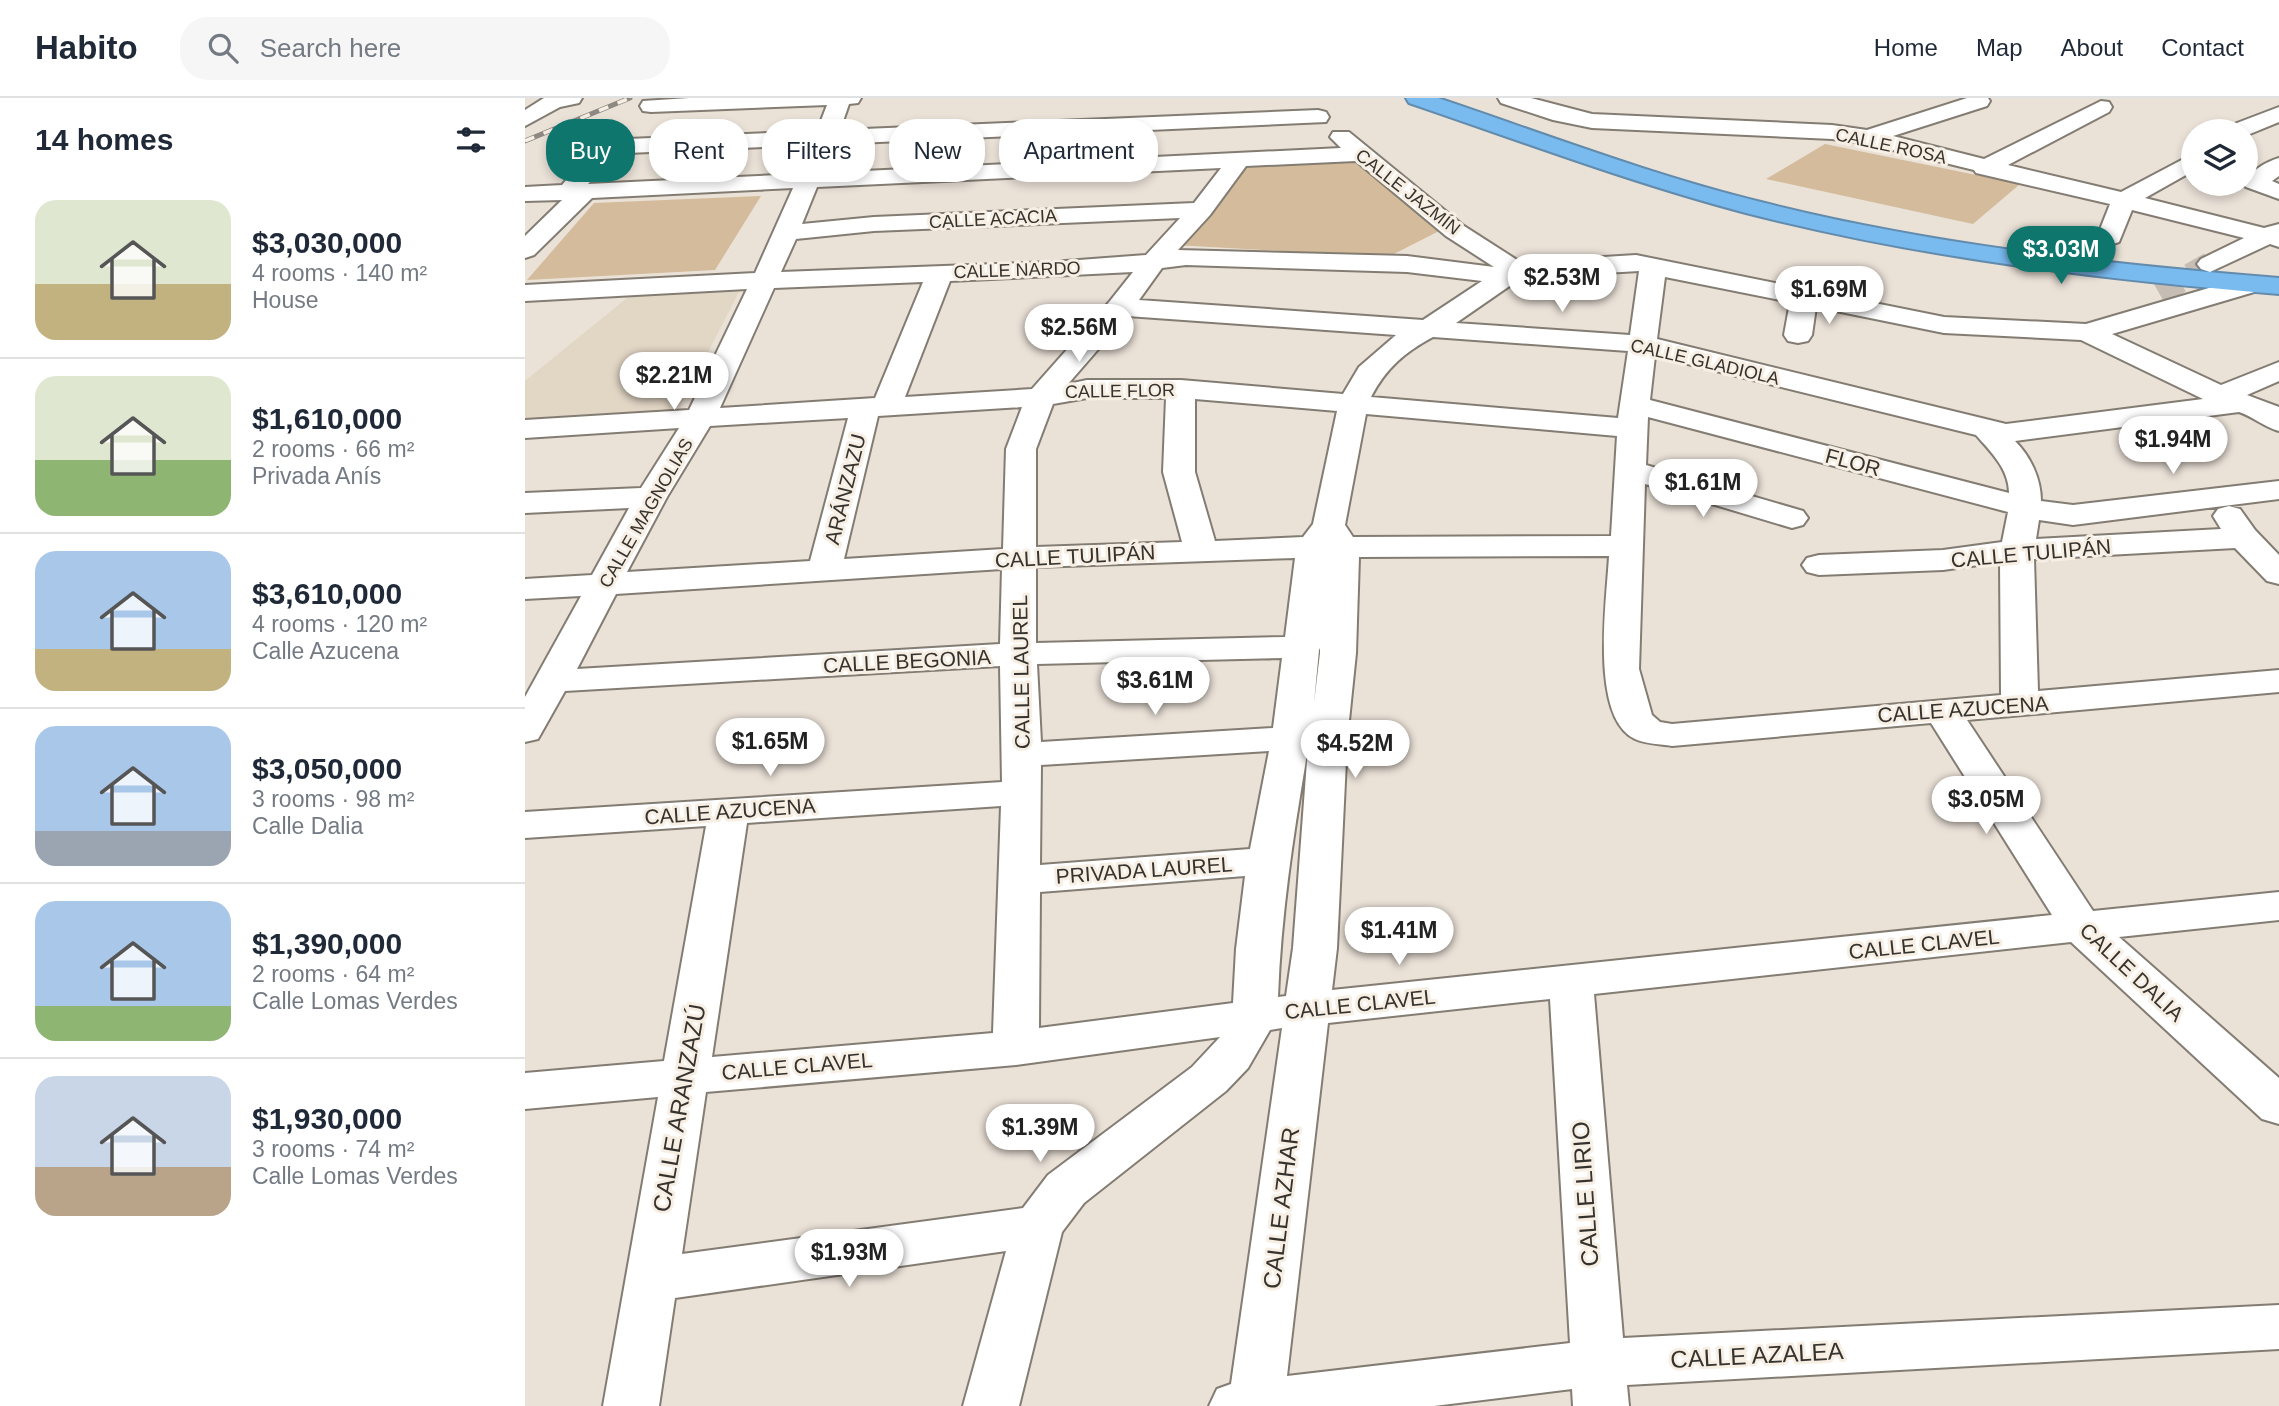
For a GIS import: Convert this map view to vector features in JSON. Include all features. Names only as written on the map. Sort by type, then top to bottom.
[{"type":"highway","points":[[1417,98],[1658,179],[1752,208],[1816,223],[2009,258],[2266,285]]},
{"type":"street","name":"CALLE MAGNOLIAS","points":[[832,119],[839,98]]},
{"type":"street","points":[[651,106],[850,98]]},
{"type":"street","name":"CALLE JAZMÍN","points":[[1304,98],[1318,117],[1359,154],[1515,276]]},
{"type":"street","name":"CALLE ROSA","points":[[1509,98],[1561,116],[1592,121],[1618,108],[1868,137],[1984,168],[2275,235]]},
{"type":"street","points":[[525,119],[554,99]]},
{"type":"street","points":[[1868,137],[1979,101]]},
{"type":"street","points":[[1618,108],[1654,102]]},
{"type":"street","points":[[1984,168],[2101,107]]},
{"type":"street","points":[[2258,123],[2279,114]]},
{"type":"street","points":[[875,134],[1047,118],[1318,117]]},
{"type":"street","points":[[525,250],[575,194],[593,164],[616,148],[762,141]]},
{"type":"street","points":[[1158,166],[1359,154]]},
{"type":"street","name":"CALLE LAUREL","points":[[1016,1048],[1021,774],[1018,654],[1021,449],[1041,397],[1120,307],[1155,260],[1201,209],[1238,162]]},
{"type":"street","points":[[2279,165],[2254,182],[2279,192]]},
{"type":"street","points":[[2110,237],[2123,201],[2181,168]]},
{"type":"street","points":[[875,179],[999,173]]},
{"type":"street","points":[[525,194],[575,194],[809,182]]},
{"type":"street","name":"CALLE MAGNOLIAS","points":[[525,731],[540,692],[604,585],[651,497],[700,419],[809,182]]},
{"type":"street","points":[[1050,182],[1052,270]]},
{"type":"street","name":"CALLE ACACIA","points":[[786,233],[874,224],[1201,209]]},
{"type":"street","points":[[1407,264],[1455,230]]},
{"type":"street","points":[[2210,264],[2275,235]]},
{"type":"street","name":"CALLE NARDO","points":[[525,293],[766,280],[1052,270],[1119,266],[1186,257],[1407,264],[1515,276]]},
{"type":"street","points":[[991,1406],[1038,1226],[1066,1189],[1209,1079],[1232,1055],[1255,1016],[1258,949],[1268,861],[1291,738],[1303,647],[1309,567],[1328,540],[1353,404],[1370,373],[1398,345],[1430,328],[1491,286],[1515,276],[1615,263],[1653,265],[1944,325],[2086,331],[2266,285]]},
{"type":"street","points":[[1627,546],[1633,416],[1653,265]]},
{"type":"street","name":"ARÁNZAZU","points":[[825,569],[876,407],[940,273]]},
{"type":"street","points":[[1971,327],[2159,293]]},
{"type":"street","points":[[1798,335],[1804,296]]},
{"type":"street","name":"CALLE GLADIOLA","points":[[1120,307],[1642,344],[2006,433],[2257,408],[2279,370]]},
{"type":"street","points":[[2086,331],[2257,408]]},
{"type":"street","name":"CALLE FLOR","points":[[525,429],[1041,397],[1087,389],[1181,389],[1353,404],[1633,416]]},
{"type":"street","points":[[1181,389],[1179,472],[1201,551]]},
{"type":"street","name":"FLOR","points":[[1633,416],[2025,508],[2073,515],[2279,490]]},
{"type":"street","points":[[1987,429],[2010,453],[2025,483],[2025,508],[2017,550],[2020,706]]},
{"type":"street","points":[[1630,470],[1792,518]]},
{"type":"street","points":[[525,503],[651,497]]},
{"type":"street","points":[[2217,497],[2243,537],[2279,574]]},
{"type":"street","name":"CALLE TULIPÁN","points":[[1819,565],[1943,560],[2017,550],[2243,537]]},
{"type":"street","name":"CALLE TULIPÁN","points":[[525,589],[1020,558],[1201,551],[1328,540],[1627,546]]},
{"type":"street","name":"CALLE AZHAR","points":[[1250,1405],[1315,948],[1328,740],[1338,653],[1328,540]]},
{"type":"street","name":"CALLE AZUCENA","points":[[1627,546],[1621,670],[1633,720],[1647,731],[1672,735],[2279,681]]},
{"type":"street","name":"CALLE BEGONIA","points":[[540,692],[1018,654],[1303,647]]},
{"type":"street","name":"CALLE DALIA","points":[[1942,711],[2081,927],[2279,1106]]},
{"type":"street","name":"CALLE AZUCENA","points":[[525,825],[729,811],[1291,738]]},
{"type":"street","name":"CALLE ARANZAZÚ","points":[[631,1406],[729,811]]},
{"type":"street","name":"PRIVADA LAUREL","points":[[1020,880],[1268,861]]},
{"type":"street","name":"CALLE CLAVEL","points":[[525,1091],[1016,1048],[1307,1009],[2279,906]]},
{"type":"street","name":"CALLE LIRIO","points":[[1571,982],[1599,1385]]},
{"type":"street","points":[[650,1280],[1038,1226]]},
{"type":"street","name":"CALLE AZALEA","points":[[1250,1405],[1599,1385],[2279,1326]]},
{"type":"shaded area","points":[[1825,144],[2020,184],[1973,224],[1766,179]]},
{"type":"shaded area","points":[[1361,163],[1443,229],[1388,257],[1175,245],[1245,164]]},
{"type":"shaded area","points":[[761,196],[715,270],[527,280],[594,203]]},
{"type":"shaded area","points":[[741,288],[676,414],[525,424],[525,381],[632,294]]},
{"type":"tunnel","points":[[2159,293],[2210,264]]},
{"type":"railway","points":[[525,141],[630,98]]}]
